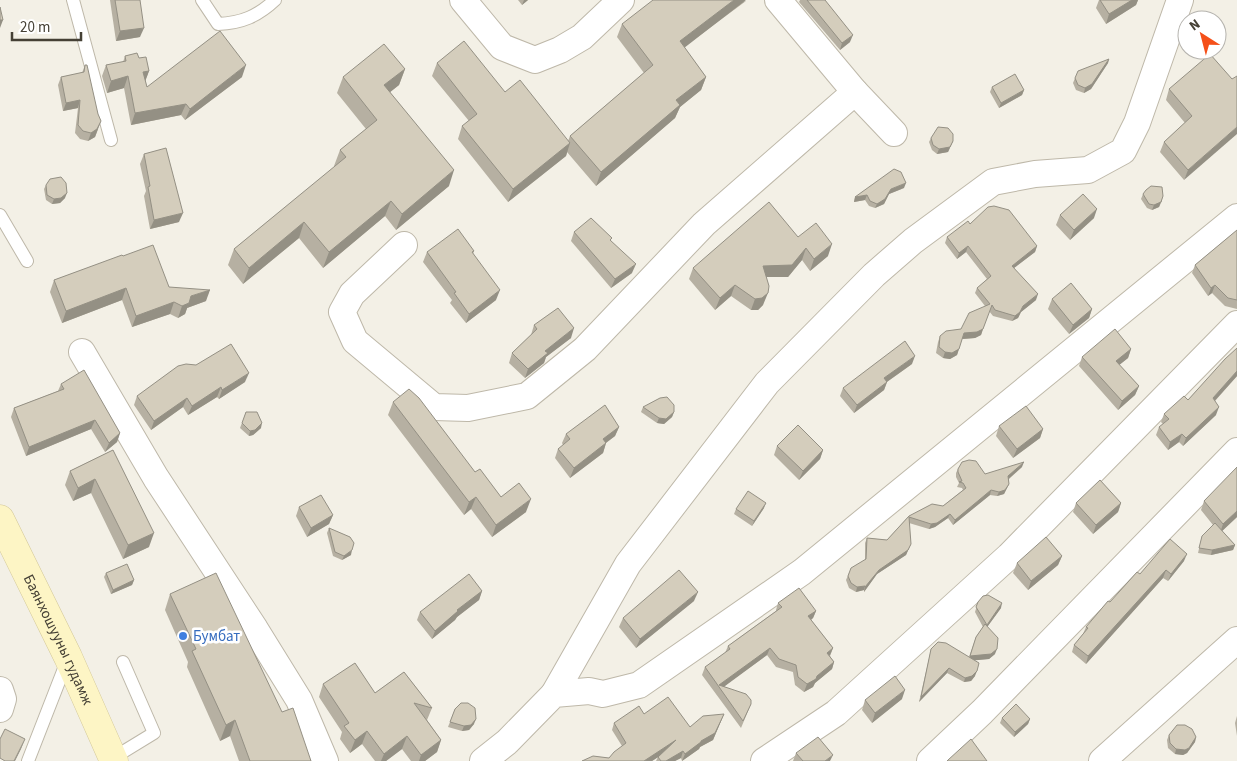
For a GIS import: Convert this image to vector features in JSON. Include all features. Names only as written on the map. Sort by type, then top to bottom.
[{"type":"main road","name":"Баянхошууны гудамж","points":[[0,519],[68,657],[113,760]]},
{"type":"street","points":[[463,0],[502,47],[535,60],[560,50],[582,37],[621,0]]},
{"type":"street","points":[[778,0],[855,92],[894,132]]},
{"type":"street","points":[[483,761],[507,742],[554,694],[628,564],[767,383],[874,275],[913,241],[993,182],[1035,174],[1088,170],[1123,150],[1137,123],[1180,0]]},
{"type":"street","points":[[404,245],[352,294],[342,312],[355,341],[434,407],[468,408],[527,396],[586,349],[704,224],[855,92]]},
{"type":"street","points":[[554,694],[589,691],[603,694],[639,685],[802,572],[1237,217]]},
{"type":"street","points":[[764,761],[836,712],[1008,556],[1237,324]]},
{"type":"street","points":[[82,352],[156,478],[256,629],[294,692],[326,761]]},
{"type":"street","points":[[930,761],[982,712],[1237,452]]},
{"type":"street","points":[[1102,761],[1237,640]]},
{"type":"street","points":[[0,690],[3,699],[0,709]]},
{"type":"lane","points":[[73,0],[111,140]]},
{"type":"lane","points":[[202,0],[218,24],[233,23],[261,13],[274,0]]},
{"type":"lane","points":[[0,215],[27,261]]},
{"type":"lane","points":[[28,761],[68,657]]},
{"type":"lane","points":[[113,760],[154,733],[123,662]]},
{"type":"building","points":[[115,0],[140,0],[144,28],[120,31]]},
{"type":"building","points":[[653,0],[734,0],[680,41],[706,77],[676,100],[680,105],[601,172],[570,136],[653,65],[622,24]]},
{"type":"building","points":[[807,0],[825,0],[853,35],[842,43]]},
{"type":"building","points":[[1100,0],[1132,0],[1109,14]]},
{"type":"building","points":[[0,7],[3,20],[0,20]]},
{"type":"building","points":[[220,31],[246,65],[190,109],[186,104],[135,113],[128,76],[111,81],[106,65],[126,61],[125,56],[137,53],[139,58],[146,57],[149,71],[143,72],[147,87]]},
{"type":"building","points":[[464,41],[505,92],[520,80],[570,143],[513,189],[462,126],[477,114],[437,63]]},
{"type":"building","points":[[384,44],[405,69],[384,85],[454,170],[402,214],[391,201],[329,252],[304,222],[249,268],[234,249],[346,157],[340,150],[377,120],[343,77]]},
{"type":"building","points":[[1109,59],[1092,84],[1085,88],[1078,85],[1075,78],[1078,71]]},
{"type":"building","points":[[1203,60],[1215,60],[1232,79],[1237,76],[1237,127],[1188,170],[1164,142],[1192,116],[1169,89]]},
{"type":"building","points":[[85,65],[87,65],[101,121],[97,129],[91,133],[83,131],[78,125],[80,100],[66,103],[61,77],[84,72]]},
{"type":"building","points":[[1015,74],[1024,90],[1001,103],[992,87]]},
{"type":"building","points":[[938,127],[948,128],[953,134],[953,141],[950,147],[939,149],[933,145],[931,138]]},
{"type":"building","points":[[166,148],[183,213],[154,220],[144,154]]},
{"type":"building","points":[[894,169],[901,172],[906,183],[891,189],[885,199],[877,204],[870,201],[867,195],[855,197]]},
{"type":"building","points":[[61,177],[66,183],[67,193],[61,198],[54,199],[47,195],[46,185],[50,179]]},
{"type":"building","points":[[1151,186],[1162,187],[1163,196],[1161,202],[1154,205],[1149,204],[1143,194]]},
{"type":"building","points":[[1083,194],[1097,209],[1074,230],[1060,215]]},
{"type":"building","points":[[769,202],[798,237],[816,223],[832,244],[814,259],[806,248],[792,265],[763,266],[769,286],[768,293],[762,298],[755,299],[735,285],[720,298],[693,268]]},
{"type":"building","points":[[994,206],[1009,210],[1037,246],[1012,266],[1038,294],[1023,306],[1015,316],[995,310],[992,305],[983,329],[977,332],[964,333],[959,349],[952,353],[945,352],[939,347],[940,336],[946,331],[961,329],[969,313],[990,304],[977,288],[991,276],[968,246],[959,253],[947,237],[968,221],[970,224],[988,207]]},
{"type":"building","points":[[591,218],[612,238],[610,240],[636,264],[615,279],[574,232]]},
{"type":"building","points":[[458,229],[474,251],[472,252],[500,290],[469,314],[454,293],[456,292],[427,252]]},
{"type":"building","points":[[1237,230],[1237,300],[1228,298],[1215,285],[1211,288],[1195,265]]},
{"type":"building","points":[[153,245],[169,287],[210,290],[191,296],[189,303],[182,306],[174,302],[136,316],[126,288],[66,311],[54,280]]},
{"type":"building","points":[[1071,283],[1092,309],[1073,325],[1052,299]]},
{"type":"building","points":[[558,308],[574,328],[545,351],[548,353],[528,369],[512,353],[537,329],[534,325]]},
{"type":"building","points":[[1115,329],[1131,349],[1116,361],[1139,386],[1122,401],[1082,357]]},
{"type":"building","points":[[905,341],[915,356],[884,378],[887,382],[857,405],[843,388]]},
{"type":"building","points":[[231,344],[249,373],[222,390],[221,387],[192,406],[187,398],[154,421],[137,396],[178,366],[186,364],[196,365]]},
{"type":"building","points":[[1237,348],[1237,371],[1213,398],[1219,407],[1186,438],[1182,434],[1170,442],[1159,427],[1169,419],[1164,414],[1184,396],[1188,400]]},
{"type":"building","points":[[84,370],[120,433],[109,443],[95,420],[29,447],[14,408],[64,389],[61,384]]},
{"type":"building","points":[[409,389],[419,398],[475,472],[480,469],[501,497],[519,483],[531,499],[496,525],[476,497],[469,502],[393,402]]},
{"type":"building","points":[[667,397],[674,405],[674,412],[666,419],[659,418],[643,407],[660,398]]},
{"type":"building","points":[[605,405],[619,427],[603,439],[606,443],[574,468],[558,449],[570,439],[566,434]]},
{"type":"building","points":[[1026,406],[1043,429],[1017,449],[999,426]]},
{"type":"building","points":[[246,412],[257,412],[262,423],[255,430],[250,431],[242,423]]},
{"type":"building","points":[[798,425],[823,450],[803,471],[777,446]]},
{"type":"building","points":[[113,450],[154,533],[128,545],[95,479],[78,488],[70,471]]},
{"type":"building","points":[[976,461],[985,474],[1024,462],[1008,476],[1009,484],[1005,490],[999,492],[991,490],[955,520],[950,514],[937,523],[931,524],[909,517],[911,544],[908,550],[879,570],[865,587],[857,587],[851,583],[848,576],[851,568],[866,559],[867,538],[887,540],[909,516],[932,504],[943,506],[966,488],[963,483],[959,482],[962,481],[958,469],[962,462]]},
{"type":"building","points":[[1237,467],[1237,511],[1223,524],[1204,501]]},
{"type":"building","points":[[1100,480],[1121,503],[1096,525],[1076,503]]},
{"type":"building","points":[[748,491],[766,503],[754,521],[736,509]]},
{"type":"building","points":[[321,495],[333,515],[311,528],[299,507]]},
{"type":"building","points":[[1215,523],[1235,545],[1212,550],[1199,548],[1202,536]]},
{"type":"building","points":[[329,528],[350,537],[354,543],[352,550],[344,556],[335,552]]},
{"type":"building","points":[[1046,537],[1062,556],[1031,581],[1017,563]]},
{"type":"building","points":[[1170,539],[1187,554],[1171,574],[1166,570],[1088,656],[1074,645],[1088,628],[1086,627],[1108,601],[1110,602],[1137,572],[1140,574]]},
{"type":"building","points":[[127,564],[134,580],[113,590],[106,573]]},
{"type":"building","points":[[679,570],[698,592],[640,639],[623,618]]},
{"type":"building","points":[[216,573],[282,712],[293,708],[311,761],[250,761],[235,720],[226,725],[192,651],[196,649],[170,594]]},
{"type":"building","points":[[469,574],[482,591],[457,610],[435,631],[420,612]]},
{"type":"building","points":[[799,588],[816,611],[808,616],[833,648],[827,653],[834,662],[816,679],[807,684],[798,677],[796,665],[779,659],[770,648],[719,685],[746,694],[751,700],[743,721],[705,667],[730,649],[728,646],[782,607],[778,603]]},
{"type":"building","points":[[988,595],[1002,603],[987,625],[976,607],[983,596]]},
{"type":"building","points":[[985,624],[998,638],[997,649],[991,654],[970,656],[976,637]]},
{"type":"building","points":[[938,642],[946,643],[979,663],[977,671],[972,676],[965,678],[949,668],[921,697],[931,649]]},
{"type":"building","points":[[355,663],[375,693],[404,672],[432,708],[414,703],[441,740],[421,755],[407,736],[384,754],[367,731],[355,740],[344,726],[349,723],[323,684]]},
{"type":"building","points":[[895,676],[905,690],[875,713],[865,700]]},
{"type":"building","points":[[668,697],[690,727],[703,716],[724,714],[715,733],[685,754],[683,751],[666,761],[661,761],[658,757],[676,740],[644,761],[582,761],[593,756],[609,758],[626,743],[614,723],[639,706],[644,714]]},
{"type":"building","points":[[461,703],[468,703],[475,708],[476,719],[471,725],[464,726],[450,722],[455,709]]},
{"type":"building","points":[[1016,704],[1030,719],[1015,732],[1002,718]]},
{"type":"building","points":[[1177,725],[1185,725],[1192,729],[1196,737],[1189,748],[1185,750],[1176,749],[1170,743],[1169,735]]},
{"type":"building","points":[[5,729],[25,739],[14,761],[5,761],[0,758],[0,739]]},
{"type":"building","points":[[818,737],[833,755],[825,761],[803,761],[796,753]]},
{"type":"building","points":[[971,739],[987,761],[947,761],[948,760]]},
{"type":"place","name":"Бумбат","points":[[183,636]]}]
